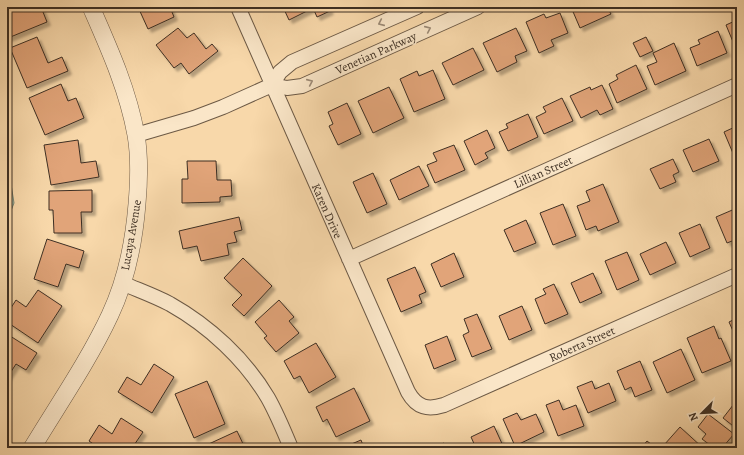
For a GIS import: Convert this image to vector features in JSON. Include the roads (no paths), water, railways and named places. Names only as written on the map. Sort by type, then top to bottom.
[{"type":"street","name":"Lucaya Avenue","points":[[32,448],[98,340],[110,315],[122,283],[130,254],[137,212],[139,176],[136,135],[120,77],[91,7]]},
{"type":"street","name":"Karen Drive","points":[[238,7],[408,392],[416,402],[425,407]]},
{"type":"street","points":[[136,135],[194,118],[272,85],[280,72],[292,62],[417,7]]},
{"type":"street","name":"Venetian Parkway","points":[[272,85],[287,88],[302,86],[478,7]]},
{"type":"street","name":"Lillian Street","points":[[349,259],[737,85]]},
{"type":"street","name":"Roberta Street","points":[[425,407],[435,408],[444,405],[737,275]]},
{"type":"street","points":[[122,283],[168,303],[193,318],[234,354],[268,398],[291,448]]}]
